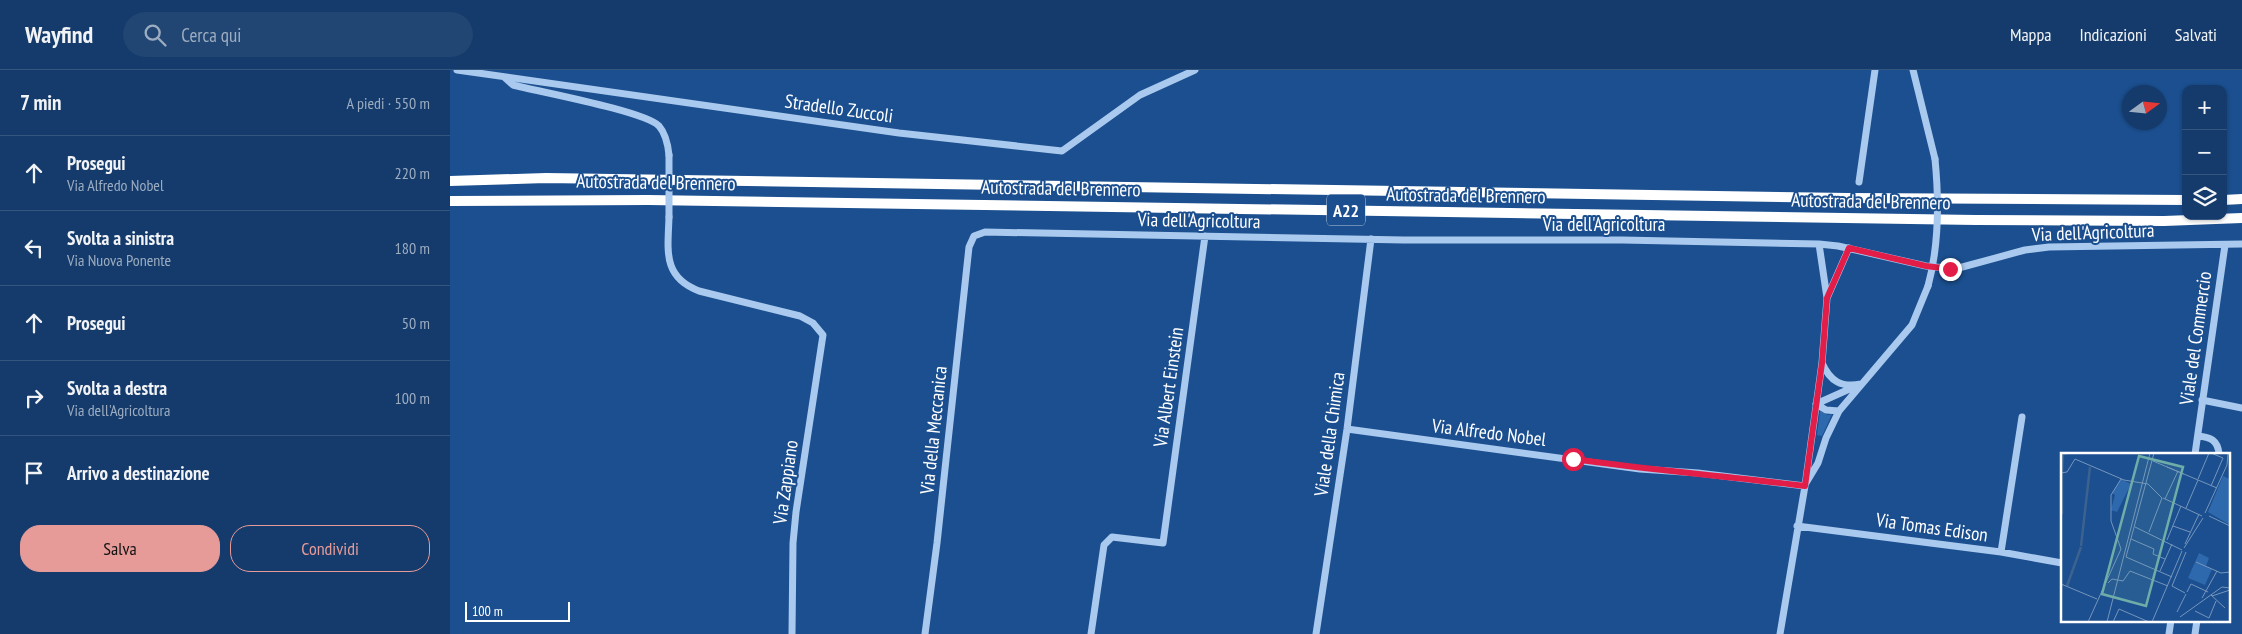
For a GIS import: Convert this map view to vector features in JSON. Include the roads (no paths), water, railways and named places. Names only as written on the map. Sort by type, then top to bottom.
[{"type":"highway","name":"Autostrada del Brennero","points":[[450,180],[546,178],[1848,198],[2182,200]]},
{"type":"highway","points":[[2227,200],[2242,199]]},
{"type":"highway","name":"Autostrada del Brennero","points":[[450,201],[648,200],[1985,220],[2164,221],[2242,218]]},
{"type":"street","name":"Stradello Zuccoli","points":[[457,70],[899,133],[1062,151],[1140,96],[1195,70]]},
{"type":"street","points":[[1859,182],[1875,70]]},
{"type":"street","points":[[1805,486],[1818,462],[1826,438],[1839,411],[1912,324],[1933,269],[1936,238],[1935,159],[1913,70]]},
{"type":"street","name":"Via Zappiano","points":[[504,77],[513,85],[625,112],[652,121],[665,136],[669,155],[670,262],[675,274],[684,284],[699,291],[800,316],[813,323],[823,335],[796,512],[793,543],[792,634]]},
{"type":"street","name":"Via dell'Agricoltura","points":[[979,234],[985,232],[1819,244],[1849,248],[1926,266],[1955,269],[2020,252],[2049,247],[2242,244]]},
{"type":"street","name":"Via della Meccanica","points":[[925,634],[938,533],[969,247],[974,236],[979,234]]},
{"type":"street","name":"Via Albert Einstein","points":[[1090,634],[1104,545],[1112,537],[1163,543],[1205,236]]},
{"type":"street","name":"Viale della Chimica","points":[[1316,634],[1347,430],[1371,239]]},
{"type":"street","points":[[1780,634],[1805,486],[1822,363],[1827,298],[1819,244]]},
{"type":"street","name":"Viale del Commercio","points":[[2195,453],[2224,245]]},
{"type":"street","points":[[1827,298],[1849,248]]},
{"type":"street","points":[[1822,363],[1830,378],[1836,382],[1850,386],[1861,384]]},
{"type":"street","points":[[1816,404],[1861,384]]},
{"type":"street","points":[[2202,400],[2242,408]]},
{"type":"street","points":[[1816,404],[1826,410],[1839,411]]},
{"type":"street","points":[[2001,552],[2022,416]]},
{"type":"street","name":"Via Alfredo Nobel","points":[[1347,430],[1640,469],[1698,473],[1805,486]]},
{"type":"street","points":[[2198,436],[2214,440],[2217,443],[2219,453]]},
{"type":"street","points":[[1811,439],[1826,438]]},
{"type":"street","name":"Via Tomas Edison","points":[[1797,526],[2001,552],[2061,563]]}]
